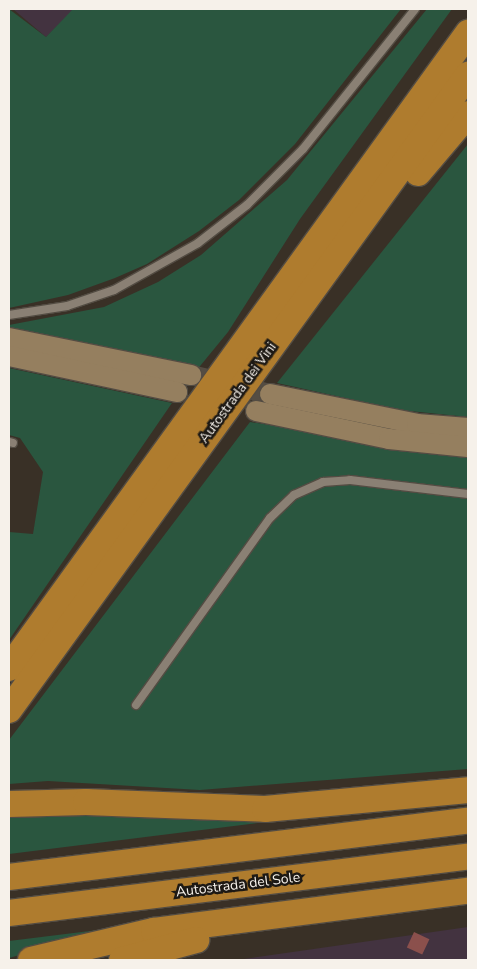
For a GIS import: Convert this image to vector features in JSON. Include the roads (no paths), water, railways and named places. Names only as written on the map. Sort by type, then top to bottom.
[{"type":"highway","name":"Autostrada dei Vini","points":[[9,668],[468,33]]},
{"type":"highway","name":"Autostrada dei Vini","points":[[9,710],[468,75]]},
{"type":"highway","points":[[202,442],[318,308],[414,177],[468,114]]},
{"type":"highway","points":[[9,804],[70,801],[265,809],[468,790]]},
{"type":"highway","points":[[9,877],[468,821]]},
{"type":"highway","name":"Autostrada del Sole","points":[[9,913],[468,857]]},
{"type":"highway","points":[[31,960],[154,931],[468,890]]},
{"type":"highway","points":[[122,960],[215,936],[350,914],[434,895]]},
{"type":"main road","points":[[9,338],[190,375]]},
{"type":"main road","points":[[9,356],[177,392]]},
{"type":"main road","points":[[270,394],[417,424],[468,428]]},
{"type":"main road","points":[[256,411],[389,439],[468,447]]},
{"type":"lane","points":[[9,315],[67,306],[114,290],[198,243],[247,205],[303,149],[415,9]]},
{"type":"lane","points":[[136,705],[270,518],[294,494],[323,482],[350,480],[468,494]]},
{"type":"tunnel","points":[[191,375],[270,394]]}]
